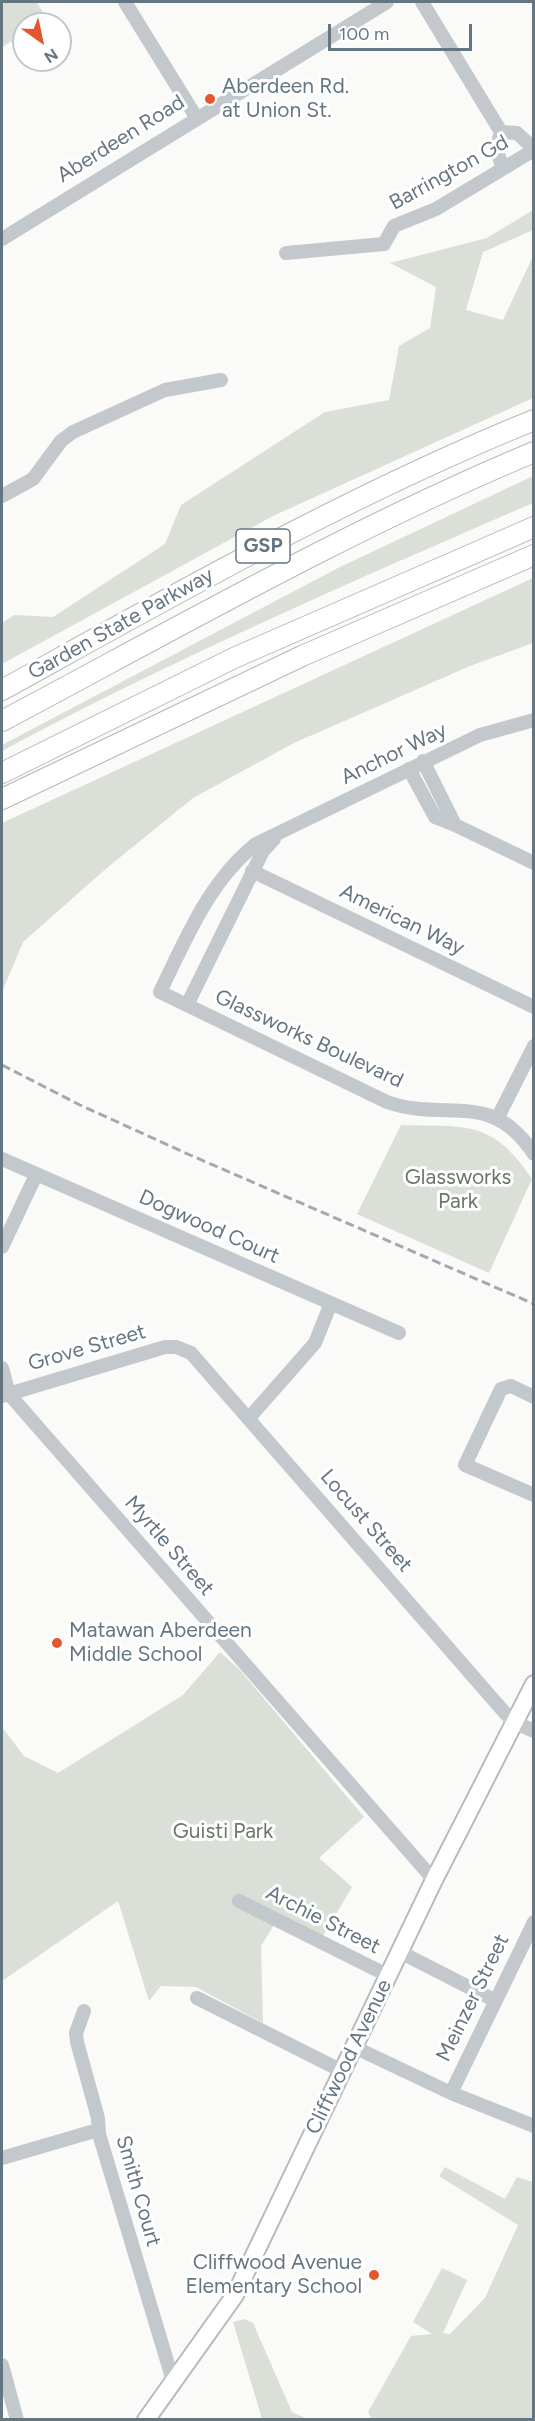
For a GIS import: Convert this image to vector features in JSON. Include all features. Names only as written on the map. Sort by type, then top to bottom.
[{"type":"highway","name":"Garden State Parkway","points":[[2,690],[309,523],[436,461],[534,420]]},
{"type":"highway","name":"Garden State Parkway","points":[[2,721],[330,547],[534,452]]},
{"type":"highway","points":[[2,773],[234,658],[534,527]]},
{"type":"highway","points":[[2,799],[302,656],[534,555]]},
{"type":"main road","name":"Cliffwood Avenue","points":[[146,2420],[235,2295],[434,1880],[534,1684]]},
{"type":"street","points":[[124,2],[196,117]]},
{"type":"street","name":"Aberdeen Road","points":[[2,238],[387,2]]},
{"type":"street","points":[[422,2],[501,132],[496,149],[503,168]]},
{"type":"street","points":[[501,132],[517,133],[534,149]]},
{"type":"street","name":"Barrington Gd","points":[[286,253],[384,244],[394,226],[436,209],[534,149]]},
{"type":"street","points":[[2,496],[33,479],[61,441],[73,432],[165,390],[220,380]]},
{"type":"street","name":"Anchor Way","points":[[160,992],[210,895],[227,871],[256,844],[480,735],[534,720]]},
{"type":"street","points":[[423,761],[454,825]]},
{"type":"street","points":[[410,769],[435,817],[534,863]]},
{"type":"street","name":"Anchor Way","points":[[187,1005],[262,851],[277,835]]},
{"type":"street","name":"American Way","points":[[252,871],[534,1007]]},
{"type":"street","name":"Glassworks Boulevard","points":[[160,992],[387,1102],[423,1110],[474,1111],[498,1118],[520,1135],[534,1154]]},
{"type":"street","points":[[498,1118],[534,1046]]},
{"type":"street","name":"Dogwood Court","points":[[2,1159],[399,1333]]},
{"type":"street","points":[[2,1247],[36,1174]]},
{"type":"street","points":[[249,1418],[315,1342],[331,1303]]},
{"type":"street","name":"Grove Street","points":[[5,1395],[165,1347],[185,1350]]},
{"type":"street","name":"Locust Street","points":[[185,1350],[195,1356],[514,1722]]},
{"type":"street","name":"Myrtle Street","points":[[2,1368],[5,1395],[434,1880]]},
{"type":"street","points":[[534,1397],[511,1386],[501,1389],[465,1465],[534,1495]]},
{"type":"street","points":[[514,1722],[534,1731]]},
{"type":"street","name":"Archie Street","points":[[239,1901],[388,1976]]},
{"type":"street","name":"Meinzer Street","points":[[451,2093],[494,2000],[534,1922]]},
{"type":"street","points":[[400,1952],[494,2000]]},
{"type":"street","points":[[197,1998],[342,2071]]},
{"type":"street","name":"Smith Court","points":[[84,2011],[76,2033],[77,2042],[98,2118],[99,2134],[173,2381]]},
{"type":"street","points":[[354,2047],[451,2093],[534,2126]]},
{"type":"street","points":[[2,2158],[91,2132]]},
{"type":"street","points":[[2,2365],[16,2420]]},
{"type":"green space","points":[[2,2],[37,2],[43,12],[12,12],[12,41],[2,47]]},
{"type":"green space","points":[[533,210],[533,230],[483,252],[466,310],[503,320],[533,256],[533,398],[273,516],[2,664],[2,623],[14,615],[53,617],[165,544],[181,505],[325,412],[389,400],[399,346],[430,328],[436,287],[390,263],[487,238]]},
{"type":"green space","points":[[533,476],[533,503],[199,652],[2,751],[2,745],[338,568]]},
{"type":"green space","points":[[533,578],[533,643],[470,666],[294,743],[193,798],[108,867],[23,942],[2,992],[2,823]]},
{"type":"green space","name":"Glassworks Park","points":[[401,1125],[460,1127],[476,1130],[504,1146],[532,1179],[489,1273],[357,1214]]},
{"type":"green space","name":"Guisti Park","points":[[220,1652],[240,1670],[364,1817],[319,1858],[352,1887],[322,1938],[280,1915],[261,1946],[263,2023],[196,1987],[161,1986],[149,2001],[118,1901],[2,1981],[2,1727],[24,1756],[58,1773],[183,1695]]},
{"type":"green space","points":[[445,2167],[505,2199],[517,2177],[533,2182],[533,2419],[372,2420],[368,2412],[411,2336],[432,2334],[413,2322],[442,2268],[467,2280],[443,2333],[450,2334],[485,2298],[518,2225],[439,2176]]},
{"type":"green space","points":[[244,2319],[253,2323],[292,2412],[307,2419],[262,2419],[233,2322]]},
{"type":"railway","points":[[2,1065],[80,1105],[190,1155],[534,1304]]},
{"type":"place","name":"Aberdeen Rd. at Union St.","points":[[210,99]]},
{"type":"place","name":"Matawan Aberdeen Middle School","points":[[57,1643]]},
{"type":"place","name":"Cliffwood Avenue Elementary School","points":[[374,2275]]}]
